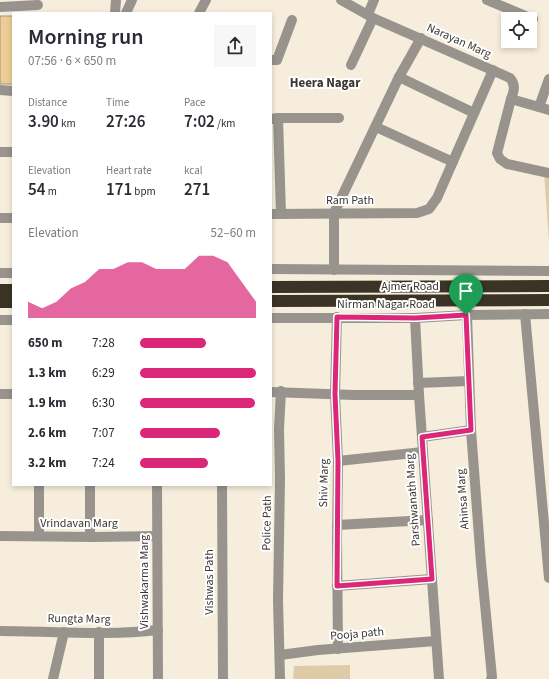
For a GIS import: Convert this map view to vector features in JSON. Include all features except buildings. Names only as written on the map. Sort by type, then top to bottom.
[{"type":"highway","name":"Ajmer Road","points":[[272,287],[549,286]]},
{"type":"highway","points":[[0,290],[12,290]]},
{"type":"highway","name":"Ajmer Road","points":[[272,301],[549,300]]},
{"type":"highway","points":[[0,302],[12,302]]},
{"type":"street","points":[[115,12],[116,0]]},
{"type":"street","points":[[126,12],[132,0]]},
{"type":"street","points":[[200,12],[206,0]]},
{"type":"street","name":"Narayan Marg","points":[[341,0],[371,16],[510,78],[514,83],[515,88],[511,99]]},
{"type":"street","points":[[351,64],[371,16],[374,0]]},
{"type":"street","points":[[488,0],[518,12]]},
{"type":"street","points":[[0,7],[38,6]]},
{"type":"street","points":[[272,60],[278,60],[292,20]]},
{"type":"street","points":[[334,270],[334,213],[399,78],[421,38]]},
{"type":"street","points":[[376,127],[453,162],[493,70]]},
{"type":"street","points":[[399,78],[474,113]]},
{"type":"street","points":[[539,107],[549,79]]},
{"type":"street","points":[[0,90],[12,90]]},
{"type":"street","points":[[549,110],[511,99],[497,153],[500,160],[508,164],[549,173]]},
{"type":"street","points":[[276,214],[275,118],[339,118]]},
{"type":"street","points":[[0,152],[12,152]]},
{"type":"street","name":"Ram Path","points":[[276,214],[417,213],[429,209],[437,198],[453,162]]},
{"type":"street","points":[[0,218],[12,218]]},
{"type":"street","points":[[272,269],[549,270]]},
{"type":"street","points":[[0,273],[12,273]]},
{"type":"street","points":[[525,314],[549,578]]},
{"type":"street","name":"Nirman Nagar Road","points":[[272,318],[415,318],[466,315],[549,314]]},
{"type":"street","name":"Ahinsa Marg","points":[[466,315],[471,430],[480,563],[491,679]]},
{"type":"street","name":"Shiv Marg","points":[[337,317],[335,394],[338,461],[338,649]]},
{"type":"street","name":"Parshwanath Marg","points":[[415,318],[418,383],[439,679]]},
{"type":"street","points":[[0,320],[12,320]]},
{"type":"street","points":[[418,383],[469,380]]},
{"type":"street","points":[[276,392],[419,395]]},
{"type":"street","name":"Police Path","points":[[276,392],[279,429],[280,679]]},
{"type":"street","points":[[0,394],[12,394]]},
{"type":"street","points":[[422,437],[471,430]]},
{"type":"street","points":[[338,461],[423,452]]},
{"type":"street","points":[[39,486],[39,536]]},
{"type":"street","points":[[90,486],[90,537]]},
{"type":"street","name":"Vishwakarma Marg","points":[[157,486],[158,679]]},
{"type":"street","name":"Vishwas Path","points":[[222,486],[222,679]]},
{"type":"street","points":[[337,525],[428,520]]},
{"type":"street","name":"Vrindavan Marg","points":[[0,536],[157,536]]},
{"type":"street","points":[[337,586],[432,579]]},
{"type":"street","name":"Rungta Marg","points":[[0,631],[139,632],[158,630]]},
{"type":"street","points":[[53,679],[64,632]]},
{"type":"street","points":[[99,632],[99,679]]},
{"type":"street","name":"Pooja path","points":[[280,655],[436,641]]},
{"type":"shaded area","points":[[544,172],[549,173],[549,242]]},
{"type":"shaded area","points":[[350,665],[350,679],[293,679],[294,666]]},
{"type":"district","name":"Heera Nagar","points":[[325,83]]},
{"type":"route","points":[[466,315],[469,356],[471,430],[422,437],[432,579],[337,586],[336,540],[338,461],[335,394],[337,317],[415,318],[466,315]]}]
